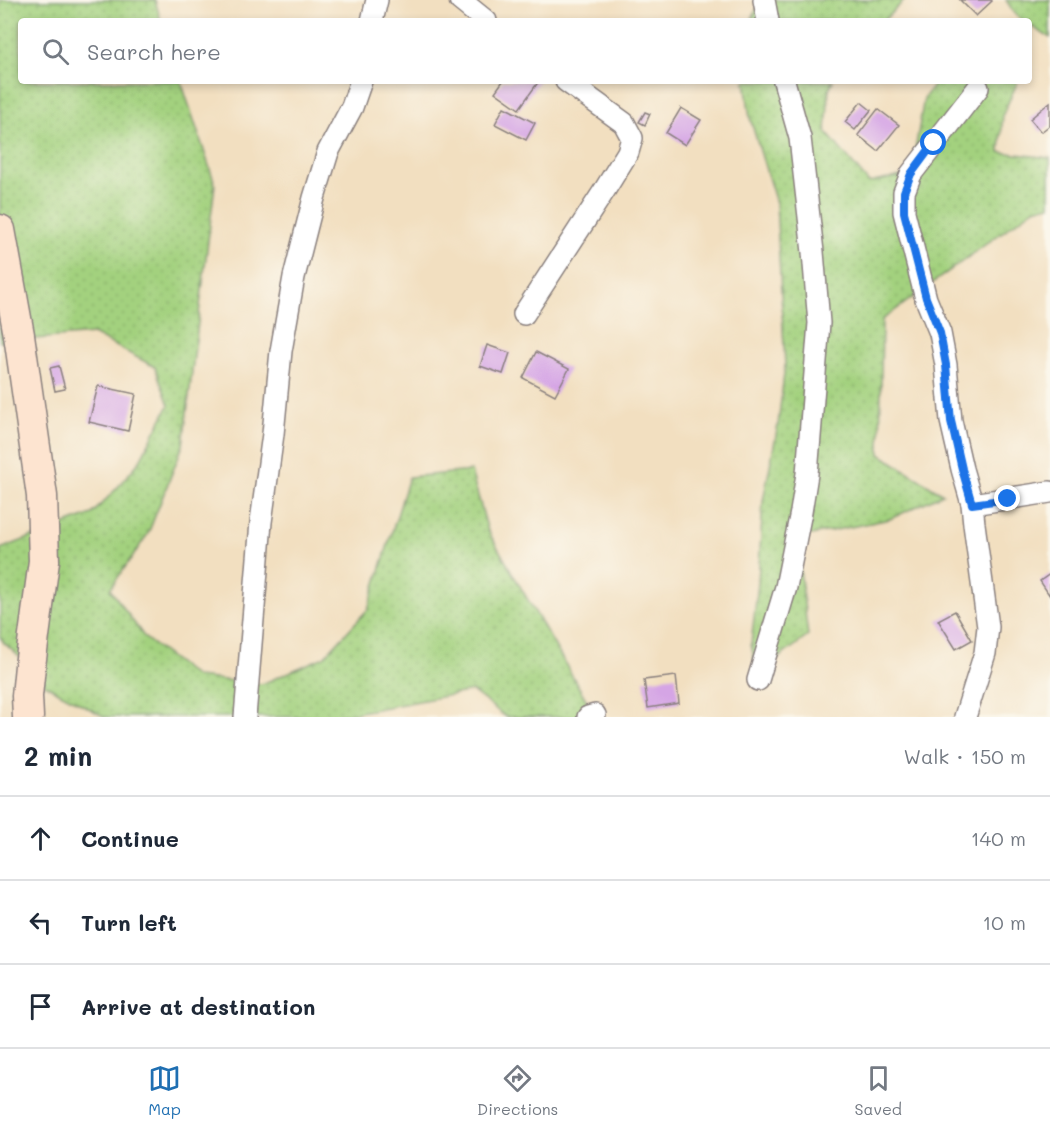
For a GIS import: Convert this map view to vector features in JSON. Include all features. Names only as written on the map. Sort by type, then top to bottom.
[{"type":"street","points":[[373,18],[377,0]]},
{"type":"street","points":[[460,0],[482,18]]},
{"type":"street","points":[[764,0],[767,18]]},
{"type":"street","points":[[245,717],[261,522],[281,351],[294,278],[328,152],[352,107],[360,84]]},
{"type":"street","points":[[524,314],[616,172],[628,152],[632,138],[624,123],[570,84]]},
{"type":"street","points":[[758,680],[786,587],[801,512],[807,474],[819,322],[800,138],[785,84]]},
{"type":"street","points":[[965,717],[985,653],[988,627],[972,504],[951,421],[946,365],[940,333],[923,288],[904,212],[904,192],[911,174],[978,88]]},
{"type":"street","points":[[0,230],[19,335],[42,496],[44,561],[29,676],[28,717]]},
{"type":"street","points":[[972,504],[1050,492]]},
{"type":"green space","points":[[0,0],[155,0],[160,18],[18,18],[18,84],[182,84],[215,184],[183,445],[148,534],[110,589],[145,638],[196,677],[262,684],[324,657],[368,609],[409,477],[471,471],[488,531],[595,715],[593,717],[506,717],[472,691],[334,717],[105,717],[42,683],[30,666],[0,637],[0,549],[92,514],[139,462],[169,405],[155,367],[93,334],[0,342]]},
{"type":"green space","points":[[761,0],[905,0],[886,18],[752,18]]},
{"type":"green space","points":[[1006,0],[1050,0],[1050,38],[1032,27],[1032,18],[1020,18]]},
{"type":"green space","points":[[745,84],[832,84],[829,89],[826,132],[869,183],[911,174],[924,98],[935,84],[1017,84],[1003,114],[1000,152],[1050,158],[1050,205],[1034,209],[882,320],[880,454],[943,494],[890,519],[796,538],[808,636],[761,671],[758,680],[751,644],[758,583],[763,501],[778,425],[785,365],[776,203],[750,118]]},
{"type":"building","points":[[960,0],[991,0],[992,1],[976,16]]},
{"type":"building","points":[[501,84],[537,84],[519,109],[495,92]]},
{"type":"building","points":[[861,102],[871,110],[855,130],[845,122]]},
{"type":"building","points":[[1050,102],[1050,125],[1041,132],[1030,119]]},
{"type":"building","points":[[504,107],[535,123],[526,140],[495,124]]},
{"type":"building","points":[[681,108],[701,120],[685,145],[666,133]]},
{"type":"building","points":[[878,109],[899,125],[878,151],[858,135]]},
{"type":"building","points":[[645,112],[650,114],[645,125],[639,122]]},
{"type":"building","points":[[487,345],[510,353],[503,374],[480,366]]},
{"type":"building","points":[[536,352],[569,369],[555,395],[523,378]]},
{"type":"building","points":[[59,366],[65,389],[55,391],[50,368]]},
{"type":"building","points":[[98,386],[136,394],[128,431],[89,422]]},
{"type":"building","points":[[1050,574],[1050,596],[1040,581]]},
{"type":"building","points":[[955,611],[972,640],[956,649],[938,620]]},
{"type":"building","points":[[676,676],[679,703],[648,708],[644,680]]},
{"type":"route","points":[[934,143],[911,174],[904,192],[904,212],[926,298],[940,333],[946,365],[951,421],[972,504],[1008,499]]}]
